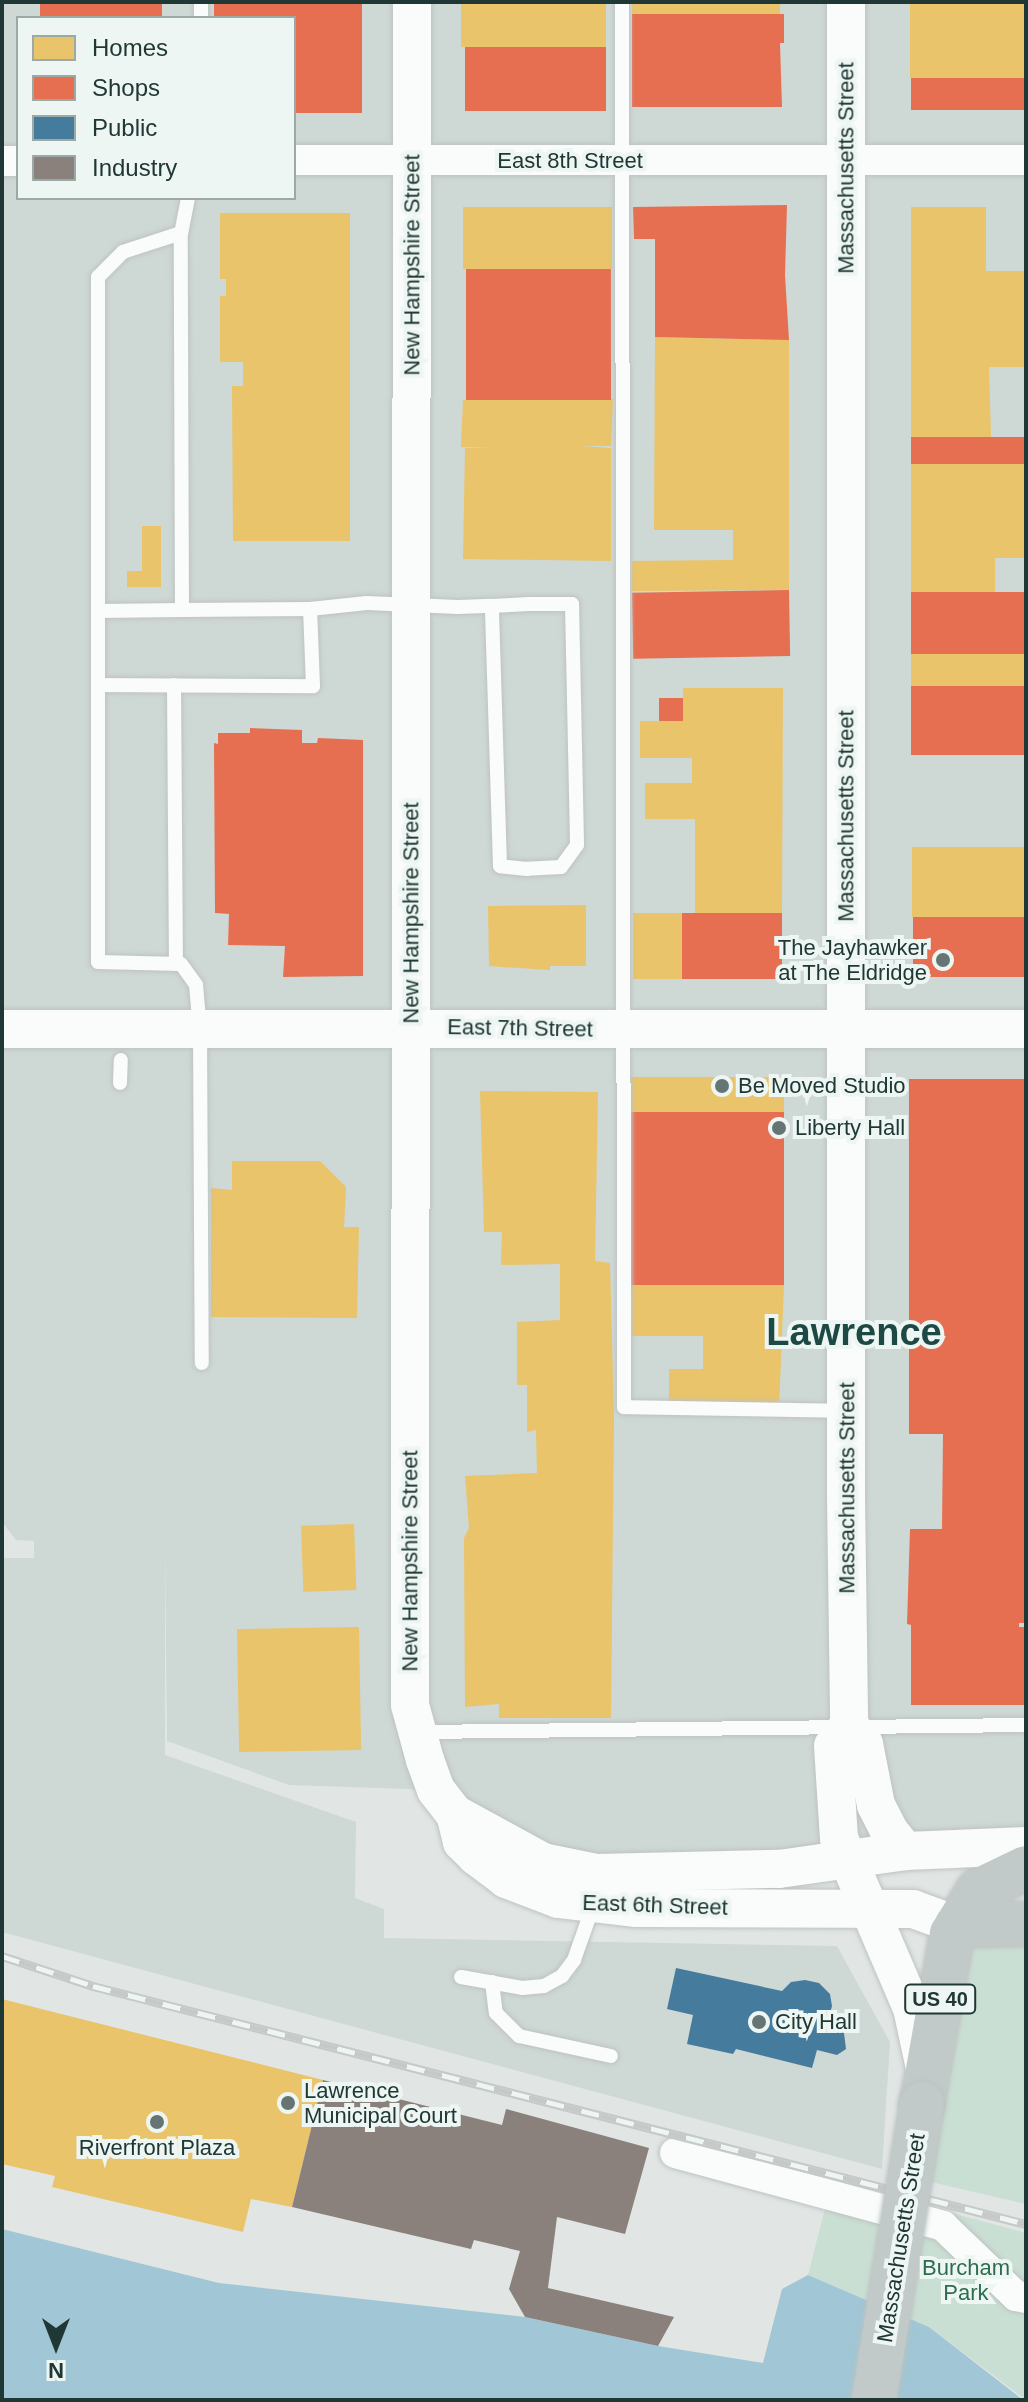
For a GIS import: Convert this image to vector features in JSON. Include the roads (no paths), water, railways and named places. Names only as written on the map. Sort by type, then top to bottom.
[{"type":"highway","name":"US 40","points":[[957,1925],[978,1891],[1026,1868]]},
{"type":"highway","points":[[957,1925],[1026,1924]]},
{"type":"highway","name":"Massachusetts Street","points":[[874,2400],[947,1949],[957,1925]]},
{"type":"street","name":"New Hampshire Street","points":[[412,2],[410,1705],[436,1790],[455,1814]]},
{"type":"street","name":"Massachusetts Street","points":[[846,2],[846,1411],[849,1725],[864,1744],[876,1805],[889,1831],[905,1851]]},
{"type":"street","name":"East 8th Street","points":[[296,160],[1026,160]]},
{"type":"street","name":"East 7th Street","points":[[2,1029],[1026,1029]]},
{"type":"street","name":"Massachusetts Street","points":[[849,1725],[833,1746],[839,1838],[912,2008],[925,2090]]},
{"type":"street","name":"East 6th Street","points":[[455,1814],[543,1862],[596,1873],[779,1869],[905,1851],[1026,1846]]},
{"type":"street","name":"East 6th Street","points":[[455,1814],[462,1842],[506,1879],[558,1899],[593,1906],[913,1909],[957,1925]]},
{"type":"street","points":[[675,2153],[943,2226],[1016,2296],[1026,2298]]},
{"type":"lane","points":[[622,2],[624,1407],[846,1411]]},
{"type":"lane","points":[[182,610],[181,233],[188,200]]},
{"type":"lane","points":[[181,233],[123,252],[98,277],[98,962],[181,964],[196,985],[200,1030],[202,1363]]},
{"type":"lane","points":[[98,611],[310,609],[412,602],[458,607],[492,606],[572,604],[577,845],[561,867],[527,869],[500,866],[492,606]]},
{"type":"lane","points":[[98,685],[313,686],[310,609]]},
{"type":"lane","points":[[174,685],[176,964]]},
{"type":"lane","points":[[120,1083],[121,1060]]},
{"type":"lane","points":[[416,1732],[1026,1725]]},
{"type":"lane","points":[[461,1977],[533,1987],[562,1976],[574,1960],[593,1906]]},
{"type":"lane","points":[[492,1982],[496,2013],[519,2036],[611,2056]]},
{"type":"water","points":[[2,2229],[219,2283],[525,2317],[658,2346],[763,2363],[782,2289],[808,2275],[929,2327],[1023,2400],[2,2400]]},
{"type":"railway","points":[[2,1956],[93,1986],[1026,2224]]},
{"type":"place","name":"The Jayhawker at The Eldridge","points":[[943,960]]},
{"type":"place","name":"Be Moved Studio","points":[[722,1086]]},
{"type":"place","name":"Liberty Hall","points":[[779,1128]]},
{"type":"place","name":"City Hall","points":[[759,2022]]},
{"type":"place","name":"Lawrence Municipal Court","points":[[288,2103]]},
{"type":"place","name":"Riverfront Plaza","points":[[157,2122]]},
{"type":"district","name":"Lawrence","points":[[854,1333]]},
{"type":"park label","name":"Burcham Park","points":[[966,2280]]}]
